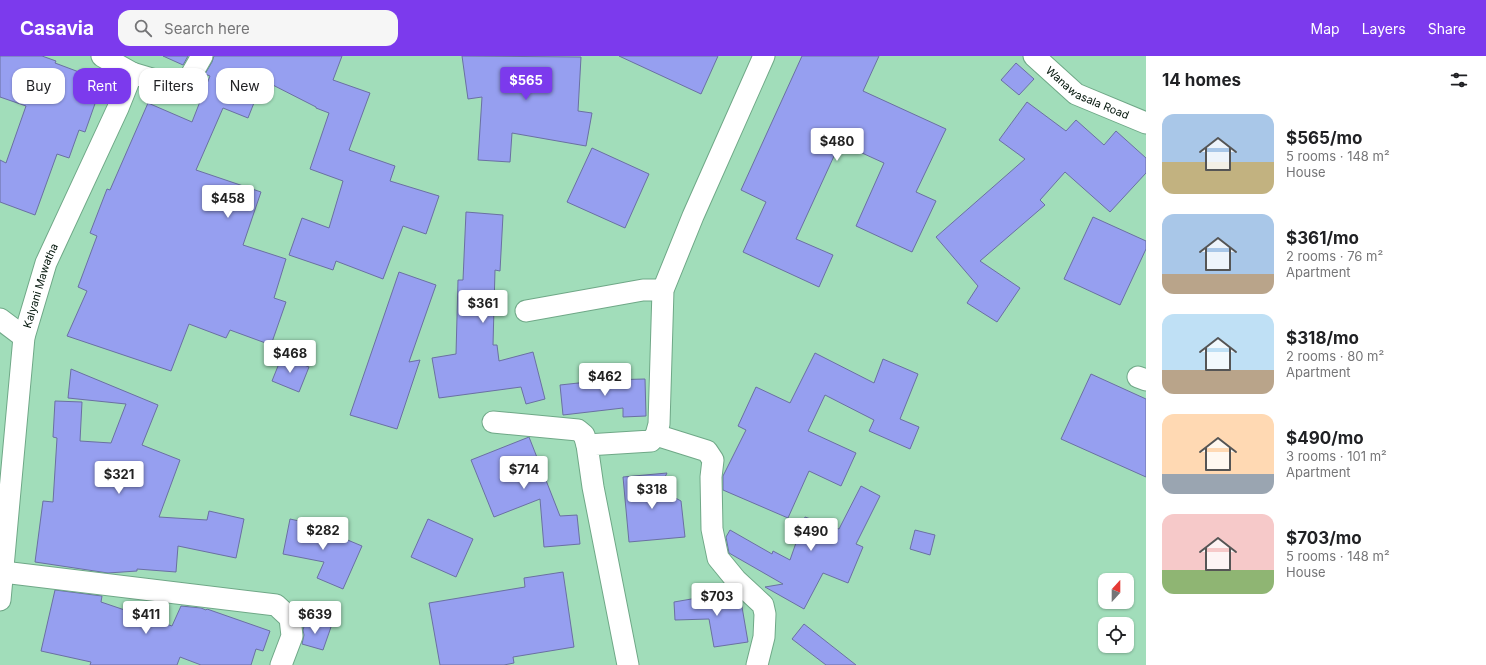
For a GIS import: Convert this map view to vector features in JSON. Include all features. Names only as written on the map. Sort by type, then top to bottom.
[{"type":"street","points":[[102,56],[132,73],[172,86],[190,77],[202,56]]},
{"type":"street","points":[[587,445],[651,441],[656,435],[658,424],[663,290],[693,216],[764,56]]},
{"type":"street","name":"Wanawasala Road","points":[[1034,56],[1076,94],[1146,123]]},
{"type":"street","name":"Kalyani Mawatha","points":[[0,600],[24,336],[46,263],[118,108],[132,73]]},
{"type":"street","points":[[526,311],[643,290],[663,290]]},
{"type":"street","points":[[0,319],[24,336]]},
{"type":"street","points":[[494,422],[578,430],[584,435],[587,445],[592,487],[628,665]]},
{"type":"street","points":[[656,435],[707,451],[713,460],[712,529],[718,558],[736,580],[763,605],[765,614],[764,637],[757,665]]},
{"type":"street","points":[[3,572],[276,605],[290,618],[292,636],[281,665]]},
{"type":"building","points":[[0,56],[42,56],[73,70],[73,104],[95,104],[85,132],[79,130],[69,158],[57,154],[35,215],[0,202],[0,160],[6,163],[26,106],[20,104],[65,104],[65,68],[12,68],[12,101],[0,97]]},
{"type":"building","points":[[163,56],[188,56],[183,65]]},
{"type":"building","points":[[214,56],[342,56],[333,80],[370,93],[349,150],[395,166],[390,181],[439,196],[426,234],[403,226],[383,279],[336,261],[333,270],[289,255],[302,218],[329,228],[343,181],[310,169],[329,113],[316,108],[274,86],[274,68],[216,68],[216,104],[254,104],[248,118],[223,108],[196,170],[261,192],[243,245],[286,259],[274,298],[286,302],[271,345],[230,330],[226,338],[189,324],[171,371],[67,336],[87,291],[78,287],[97,236],[90,233],[107,189],[110,190],[148,104],[192,122],[199,104],[208,104],[208,81],[210,76],[208,75],[208,69]]},
{"type":"building","points":[[462,56],[581,57],[578,111],[592,113],[586,146],[512,133],[510,162],[478,160],[482,97],[468,99]]},
{"type":"building","points":[[619,56],[718,56],[701,94]]},
{"type":"building","points":[[802,56],[879,56],[863,91],[946,129],[916,192],[936,201],[912,252],[856,226],[884,163],[840,143],[796,239],[833,255],[819,287],[743,252],[766,202],[741,190]]},
{"type":"building","points":[[1016,63],[1034,79],[1019,95],[1001,80]]},
{"type":"building","points":[[1027,102],[1066,131],[1076,120],[1104,145],[1116,131],[1146,158],[1146,173],[1110,212],[1065,172],[1040,200],[1045,205],[980,261],[1020,288],[997,322],[967,303],[978,286],[936,237],[1025,159],[999,140]]},
{"type":"building","points":[[592,148],[649,174],[625,228],[567,202]]},
{"type":"building","points":[[466,212],[503,215],[500,271],[495,270],[493,345],[497,345],[499,361],[533,352],[545,399],[526,404],[521,387],[439,398],[432,358],[456,354],[458,280],[463,280]]},
{"type":"building","points":[[1093,217],[1146,241],[1146,249],[1120,305],[1064,279]]},
{"type":"building","points":[[399,272],[436,285],[409,362],[420,360],[397,429],[350,415]]},
{"type":"building","points":[[815,353],[874,383],[883,359],[918,374],[900,419],[919,427],[910,449],[869,431],[874,420],[825,395],[808,431],[856,453],[841,486],[809,471],[788,518],[723,490],[723,476],[746,430],[738,426],[756,387],[790,403]]},
{"type":"building","points":[[282,356],[309,367],[299,392],[272,381]]},
{"type":"building","points":[[71,369],[158,405],[142,445],[180,460],[159,517],[207,520],[209,511],[244,519],[236,558],[178,546],[176,572],[137,569],[137,571],[108,573],[35,562],[43,501],[53,502],[57,438],[53,437],[55,401],[82,402],[80,441],[111,443],[126,404],[68,398]]},
{"type":"building","points":[[1091,374],[1146,399],[1146,477],[1061,439]]},
{"type":"building","points":[[645,379],[646,416],[623,417],[623,408],[563,415],[560,385],[606,380]]},
{"type":"building","points":[[529,437],[560,516],[577,515],[580,544],[544,547],[540,499],[494,517],[471,460]]},
{"type":"building","points":[[667,473],[659,489],[681,501],[685,537],[629,542],[623,477]]},
{"type":"building","points":[[861,486],[880,496],[856,544],[863,547],[848,583],[823,573],[804,609],[765,587],[783,584],[729,553],[726,537],[730,530],[772,554],[773,551],[790,560],[805,517],[839,529]]},
{"type":"building","points":[[290,519],[326,527],[326,531],[362,546],[343,589],[317,578],[324,562],[283,554]]},
{"type":"building","points":[[428,519],[473,539],[456,577],[411,557]]},
{"type":"building","points":[[915,530],[935,535],[930,555],[910,549]]},
{"type":"building","points":[[563,572],[574,647],[513,657],[514,663],[504,665],[440,665],[429,603],[525,587],[524,578]]},
{"type":"building","points":[[55,590],[102,596],[101,602],[172,626],[181,606],[207,609],[270,631],[263,651],[256,649],[251,665],[201,665],[180,657],[177,665],[90,665],[91,662],[41,651]]},
{"type":"building","points":[[732,592],[741,601],[748,642],[714,647],[709,619],[675,620],[674,602]]},
{"type":"building","points":[[306,620],[331,627],[323,650],[302,644],[304,635],[303,630]]},
{"type":"building","points":[[804,624],[856,665],[826,665],[792,639]]}]
